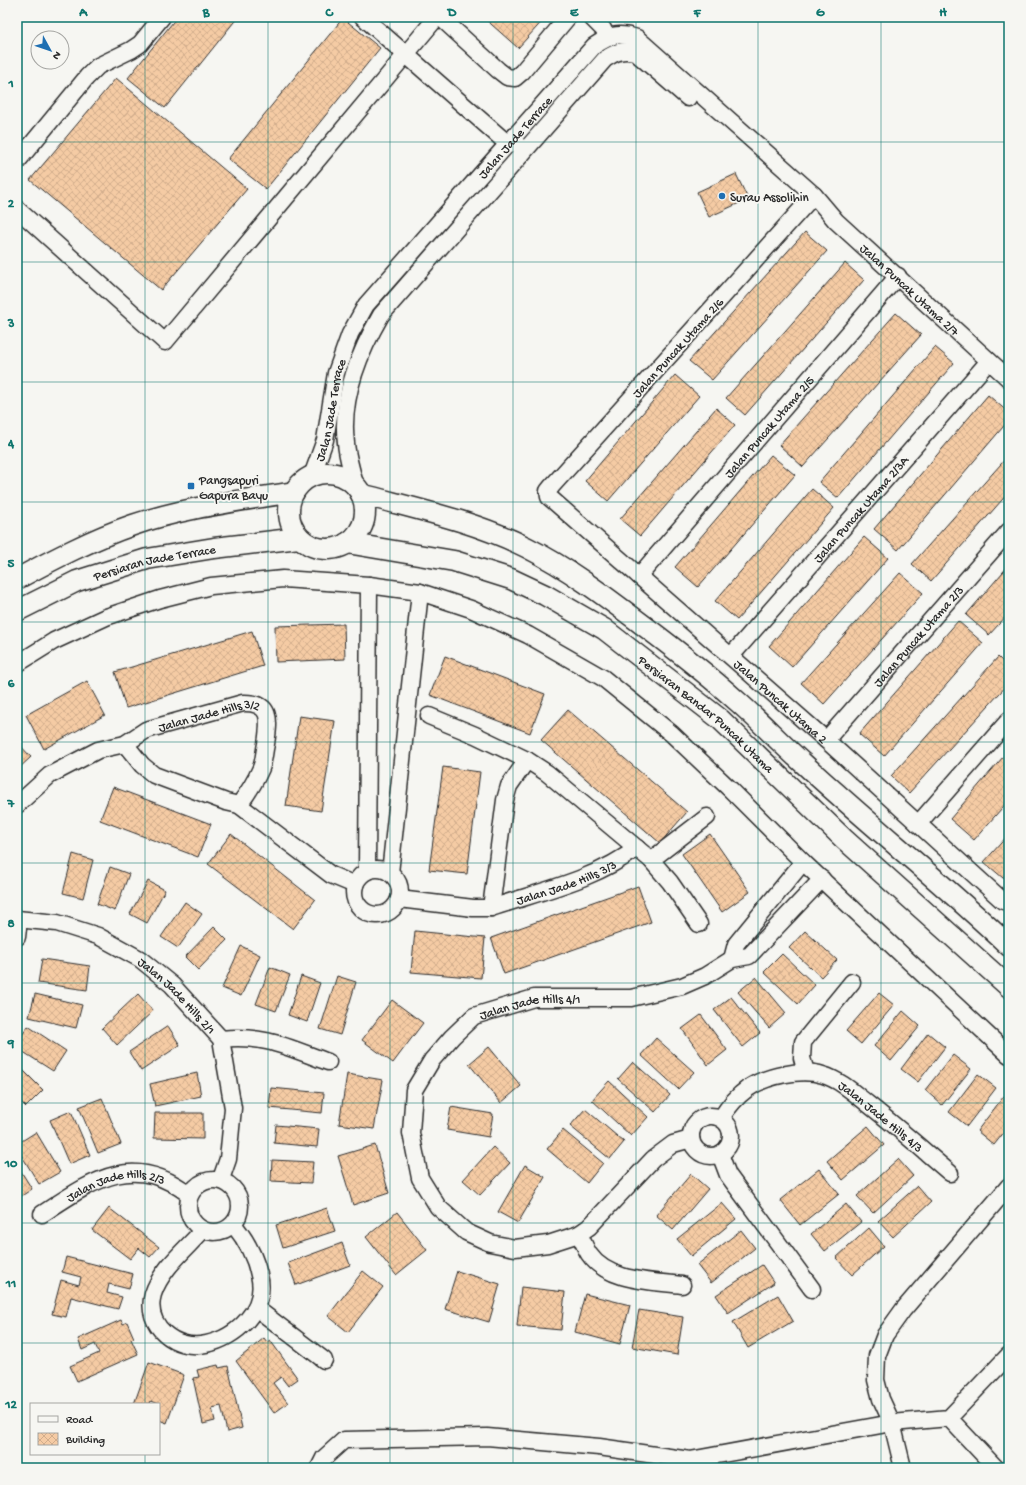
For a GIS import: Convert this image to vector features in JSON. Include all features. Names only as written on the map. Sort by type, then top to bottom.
[{"type":"street","points":[[17,162],[92,72],[98,66],[140,44],[162,17]]},
{"type":"street","points":[[363,17],[508,144],[516,146],[533,142]]},
{"type":"street","points":[[17,209],[165,342],[439,17],[498,70],[508,77],[515,78],[522,72],[568,17]]},
{"type":"street","points":[[591,17],[603,29],[607,37]]},
{"type":"street","name":"Jalan Jade Terrace","points":[[312,476],[325,440],[336,374],[350,334],[366,305],[594,46],[607,37],[622,33],[637,38],[810,200]]},
{"type":"street","name":"Jalan Jade Terrace","points":[[358,490],[346,442],[346,413],[353,378],[366,341],[381,315],[605,59],[615,52],[625,50],[635,52],[810,200]]},
{"type":"street","points":[[505,173],[508,144]]},
{"type":"street","name":"Jalan Puncak Utama 2/7","points":[[810,200],[898,276],[1009,379]]},
{"type":"street","name":"Jalan Puncak Utama 2/6","points":[[552,501],[548,491],[552,486],[810,200]]},
{"type":"street","name":"Jalan Puncak Utama 2/5","points":[[639,576],[898,276]]},
{"type":"street","name":"Jalan Puncak Utama 2/3A","points":[[732,656],[989,361]]},
{"type":"street","points":[[324,473],[336,474],[346,478],[358,490],[364,504],[362,525],[355,536],[347,543],[335,548],[322,549],[310,545],[299,538],[292,528],[289,516],[289,504],[294,492],[301,483],[312,476],[324,473]]},
{"type":"street","name":"Persiaran Bandar Puncak Utama","points":[[358,490],[467,523],[524,546],[562,567],[645,627],[738,701],[810,770],[908,857],[963,902],[1009,946]]},
{"type":"street","points":[[17,579],[67,552],[133,525],[204,506],[294,492]]},
{"type":"street","name":"Jalan Puncak Utama 2","points":[[552,501],[732,656],[1003,901],[1009,902]]},
{"type":"street","name":"Jalan Puncak Utama 2/3","points":[[826,740],[1009,531]]},
{"type":"street","name":"Persiaran Jade Terrace","points":[[17,611],[77,581],[147,559],[214,548],[299,538]]},
{"type":"street","name":"Persiaran Bandar Puncak Utama","points":[[347,543],[454,561],[511,579],[545,595],[604,630],[720,719],[844,840],[1009,987]]},
{"type":"street","points":[[17,664],[54,641],[106,617],[160,599],[211,586],[283,579],[369,585],[420,592],[471,609],[528,635],[603,678],[672,734],[732,790],[803,862],[1009,1055]]},
{"type":"street","points":[[367,871],[369,585]]},
{"type":"street","points":[[390,873],[420,592]]},
{"type":"street","name":"Jalan Jade Hills 3/2","points":[[17,805],[50,775],[98,750],[125,744],[146,730],[243,703],[254,703],[263,707],[268,715],[268,727],[262,766],[250,790],[239,805]]},
{"type":"street","points":[[429,716],[475,735],[527,760],[547,773],[651,860],[670,882],[699,924]]},
{"type":"street","points":[[918,824],[1009,720]]},
{"type":"street","points":[[125,744],[142,765],[154,775],[226,802],[239,805],[331,874],[354,885]]},
{"type":"street","points":[[491,908],[505,800],[510,786],[527,760]]},
{"type":"street","points":[[651,860],[707,817]]},
{"type":"street","name":"Jalan Jade Hills 3/3","points":[[399,900],[473,908],[491,908],[602,871],[621,861],[637,848]]},
{"type":"street","points":[[732,959],[736,944],[803,862]]},
{"type":"street","points":[[375,869],[390,873],[399,885],[399,900],[390,911],[384,915],[369,914],[358,906],[353,892],[354,885],[357,879],[367,871],[375,869]]},
{"type":"street","name":"Jalan Jade Hills 4/1","points":[[579,1234],[548,1244],[515,1248],[490,1243],[466,1232],[438,1207],[420,1178],[411,1133],[414,1090],[432,1060],[452,1037],[474,1016],[534,998],[631,998],[682,986],[705,976],[732,959],[749,956],[822,879]]},
{"type":"street","points":[[963,902],[1004,934],[1009,935]]},
{"type":"street","points":[[17,937],[18,919]]},
{"type":"street","name":"Jalan Jade Hills 2/1","points":[[18,919],[57,923],[98,936],[140,959],[172,986],[222,1039],[233,1108],[228,1159],[221,1179]]},
{"type":"street","points":[[806,1072],[802,1058],[803,1042],[852,982]]},
{"type":"street","points":[[222,1039],[240,1037],[257,1038],[328,1062]]},
{"type":"street","name":"Jalan Jade Hills 4/3","points":[[721,1118],[729,1106],[748,1088],[769,1078],[789,1073],[806,1072],[823,1075],[846,1087],[888,1120],[950,1173]]},
{"type":"street","points":[[708,1116],[721,1118],[730,1129],[731,1136],[729,1143],[720,1154],[714,1156],[701,1154],[692,1145],[691,1139],[691,1132],[697,1121],[708,1116]]},
{"type":"street","points":[[682,1285],[628,1277],[607,1270],[590,1255],[579,1234],[589,1227],[652,1159],[673,1144],[691,1139]]},
{"type":"street","points":[[720,1154],[728,1175],[812,1289]]},
{"type":"street","name":"Jalan Jade Hills 2/3","points":[[42,1214],[85,1186],[109,1176],[135,1172],[156,1175],[176,1184],[190,1195]]},
{"type":"street","points":[[221,1179],[231,1184],[238,1193],[241,1204],[240,1215],[234,1225],[224,1230],[214,1233],[203,1230],[195,1224],[189,1215],[188,1205],[190,1195],[197,1185],[208,1180],[221,1179]]},
{"type":"street","points":[[904,1468],[892,1423],[881,1399],[876,1380],[877,1356],[884,1335],[903,1310],[1009,1186]]},
{"type":"street","points":[[203,1230],[161,1276],[153,1294],[151,1306],[152,1318],[160,1330],[172,1339],[187,1344],[205,1345],[235,1332],[248,1320],[256,1308],[260,1277],[247,1242],[234,1225]]},
{"type":"street","points":[[256,1308],[324,1360]]},
{"type":"street","points":[[319,1468],[324,1458],[344,1440],[487,1437],[599,1447],[690,1464],[892,1423],[950,1418],[1009,1355]]},
{"type":"street","points":[[950,1418],[996,1468]]},
{"type":"water","points":[[17,1335],[23,1369],[17,1369]]},
{"type":"building","points":[[177,17],[238,17],[165,108],[128,78]]},
{"type":"building","points":[[483,17],[546,17],[518,48]]},
{"type":"building","points":[[343,18],[380,48],[266,189],[228,159]]},
{"type":"building","points":[[116,78],[247,189],[161,290],[30,180]]},
{"type":"building","name":"Surau Assolihin","points":[[736,174],[748,199],[709,217],[697,192]]},
{"type":"building","points":[[805,232],[827,251],[712,380],[689,361]]},
{"type":"building","points":[[845,263],[864,280],[745,415],[726,398]]},
{"type":"building","points":[[896,313],[921,335],[803,467],[779,445]]},
{"type":"building","points":[[935,347],[954,363],[838,498],[819,482]]},
{"type":"building","points":[[675,375],[699,396],[608,501],[585,481]]},
{"type":"building","points":[[988,395],[1009,413],[1009,420],[898,550],[874,529]]},
{"type":"building","points":[[716,408],[735,425],[640,536],[620,519]]},
{"type":"building","points":[[771,455],[795,475],[698,587],[675,567]]},
{"type":"building","points":[[1009,455],[1009,492],[931,581],[912,564]]},
{"type":"building","points":[[812,489],[834,508],[737,620],[715,601]]},
{"type":"building","points":[[864,537],[888,558],[792,667],[769,646]]},
{"type":"building","points":[[1009,565],[1009,613],[989,635],[966,615]]},
{"type":"building","points":[[900,573],[923,593],[824,704],[801,683]]},
{"type":"building","points":[[958,621],[983,643],[884,756],[859,734]]},
{"type":"building","points":[[344,624],[345,659],[276,662],[275,626]]},
{"type":"building","points":[[252,631],[263,666],[126,708],[115,672]]},
{"type":"building","points":[[1009,643],[1009,653],[1004,649]]},
{"type":"building","points":[[445,656],[545,694],[530,733],[430,695]]},
{"type":"building","points":[[998,657],[1009,668],[1009,683],[909,793],[891,776]]},
{"type":"building","points":[[87,681],[105,715],[44,749],[26,715]]},
{"type":"building","points":[[568,710],[687,812],[660,843],[541,740]]},
{"type":"building","points":[[299,716],[335,721],[321,811],[286,806]]},
{"type":"building","points":[[17,742],[31,757],[17,770]]},
{"type":"building","points":[[1009,750],[1009,800],[974,840],[950,819]]},
{"type":"building","points":[[443,767],[480,772],[467,874],[429,870]]},
{"type":"building","points":[[113,787],[211,824],[198,857],[100,820]]},
{"type":"building","points":[[231,834],[315,900],[293,929],[208,864]]},
{"type":"building","points":[[710,834],[750,892],[722,912],[682,854]]},
{"type":"building","points":[[1009,834],[1009,871],[1003,878],[984,862]]},
{"type":"building","points":[[73,854],[93,860],[83,898],[63,893]]},
{"type":"building","points":[[110,867],[129,874],[115,911],[97,904]]},
{"type":"building","points":[[148,881],[165,890],[147,923],[130,914]]},
{"type":"building","points":[[638,886],[651,922],[504,974],[491,938]]},
{"type":"building","points":[[185,902],[202,914],[178,948],[161,937]]},
{"type":"building","points":[[214,927],[227,940],[198,970],[185,957]]},
{"type":"building","points":[[415,931],[485,938],[481,978],[411,972]]},
{"type":"building","points":[[805,931],[837,960],[821,977],[789,948]]},
{"type":"building","points":[[241,946],[260,955],[241,996],[222,988]]},
{"type":"building","points":[[782,954],[815,985],[798,1004],[764,972]]},
{"type":"building","points":[[42,959],[90,966],[87,990],[38,983]]},
{"type":"building","points":[[270,967],[290,975],[276,1011],[256,1004]]},
{"type":"building","points":[[301,976],[320,983],[307,1022],[288,1015]]},
{"type":"building","points":[[337,976],[356,982],[340,1035],[320,1029]]},
{"type":"building","points":[[756,977],[786,1013],[769,1028],[738,992]]},
{"type":"building","points":[[879,993],[894,1005],[861,1044],[846,1031]]},
{"type":"building","points":[[35,994],[82,1005],[76,1028],[29,1017]]},
{"type":"building","points":[[138,994],[153,1011],[117,1045],[102,1028]]},
{"type":"building","points":[[731,997],[760,1033],[743,1047],[714,1010]]},
{"type":"building","points":[[392,1000],[423,1023],[393,1063],[362,1040]]},
{"type":"building","points":[[903,1011],[920,1026],[891,1061],[874,1046]]},
{"type":"building","points":[[701,1015],[727,1050],[708,1065],[682,1029]]},
{"type":"building","points":[[28,1026],[66,1051],[53,1071],[17,1048],[17,1043]]},
{"type":"building","points":[[168,1026],[180,1045],[141,1071],[129,1052]]},
{"type":"building","points":[[928,1033],[945,1047],[918,1082],[901,1069]]},
{"type":"building","points":[[656,1038],[694,1072],[678,1089],[641,1055]]},
{"type":"building","points":[[489,1047],[521,1086],[501,1103],[469,1064]]},
{"type":"building","points":[[953,1055],[971,1069],[942,1105],[925,1090]]},
{"type":"building","points":[[633,1062],[670,1095],[655,1112],[618,1079]]},
{"type":"building","points":[[17,1064],[43,1090],[26,1107],[17,1098]]},
{"type":"building","points":[[197,1073],[201,1096],[155,1106],[150,1084]]},
{"type":"building","points":[[347,1074],[383,1080],[374,1129],[339,1124]]},
{"type":"building","points":[[978,1074],[996,1088],[967,1126],[949,1112]]},
{"type":"building","points":[[609,1081],[648,1117],[631,1136],[592,1100]]},
{"type":"building","points":[[271,1088],[324,1093],[322,1113],[269,1108]]},
{"type":"building","points":[[1004,1096],[1009,1100],[1009,1126],[994,1145],[977,1131]]},
{"type":"building","points":[[102,1098],[121,1144],[98,1153],[79,1107]]},
{"type":"building","points":[[451,1107],[493,1114],[489,1137],[447,1130]]},
{"type":"building","points":[[585,1109],[624,1142],[610,1159],[570,1126]]},
{"type":"building","points":[[71,1111],[90,1155],[69,1164],[50,1120]]},
{"type":"building","points":[[155,1113],[203,1113],[203,1139],[154,1138]]},
{"type":"building","points":[[276,1125],[319,1129],[317,1147],[274,1143]]},
{"type":"building","points":[[868,1126],[884,1145],[843,1180],[827,1161]]},
{"type":"building","points":[[563,1130],[603,1163],[587,1183],[547,1149]]},
{"type":"building","points":[[36,1132],[60,1172],[39,1184],[17,1148],[17,1144]]},
{"type":"building","points":[[375,1145],[389,1193],[353,1205],[338,1156]]},
{"type":"building","points":[[493,1147],[510,1163],[480,1195],[463,1180]]},
{"type":"building","points":[[898,1159],[913,1176],[873,1213],[857,1196]]},
{"type":"building","points":[[272,1160],[313,1162],[311,1183],[271,1181]]},
{"type":"building","points":[[17,1165],[32,1189],[17,1199]]},
{"type":"building","points":[[525,1165],[545,1177],[518,1223],[498,1212]]},
{"type":"building","points":[[819,1169],[839,1194],[800,1225],[780,1200]]},
{"type":"building","points":[[691,1174],[708,1189],[673,1230],[656,1215]]},
{"type":"building","points":[[917,1186],[931,1202],[893,1237],[878,1221]]},
{"type":"building","points":[[722,1203],[736,1219],[691,1256],[677,1239]]},
{"type":"building","points":[[846,1204],[861,1222],[825,1251],[811,1234]]},
{"type":"building","points":[[109,1208],[159,1247],[150,1257],[139,1248],[130,1259],[92,1230]]},
{"type":"building","points":[[327,1208],[335,1231],[283,1248],[276,1225]]},
{"type":"building","points":[[397,1212],[427,1250],[396,1275],[366,1237]]},
{"type":"building","points":[[869,1228],[884,1246],[852,1275],[836,1258]]},
{"type":"building","points":[[741,1230],[755,1248],[711,1283],[697,1265]]},
{"type":"building","points":[[342,1243],[350,1265],[296,1285],[288,1263]]},
{"type":"building","points":[[66,1257],[133,1274],[129,1289],[109,1284],[107,1293],[122,1297],[118,1309],[71,1297],[66,1317],[52,1314],[61,1280],[79,1285],[81,1277],[62,1272]]},
{"type":"building","points":[[762,1265],[774,1283],[728,1313],[716,1295]]},
{"type":"building","points":[[363,1271],[383,1287],[348,1332],[328,1316]]},
{"type":"building","points":[[457,1271],[500,1284],[489,1322],[445,1309]]},
{"type":"building","points":[[521,1287],[565,1292],[561,1330],[517,1326]]},
{"type":"building","points":[[585,1294],[630,1305],[620,1344],[575,1332]]},
{"type":"building","points":[[778,1295],[793,1321],[748,1348],[733,1322]]},
{"type":"building","points":[[639,1310],[683,1317],[677,1355],[632,1347]]},
{"type":"building","points":[[121,1320],[123,1324],[127,1322],[134,1338],[131,1339],[138,1354],[77,1381],[70,1366],[99,1353],[95,1344],[82,1350],[78,1339]]},
{"type":"building","points":[[264,1338],[267,1342],[270,1340],[298,1379],[288,1386],[281,1377],[273,1383],[288,1403],[274,1413],[236,1361]]},
{"type":"building","points":[[149,1362],[184,1375],[167,1423],[160,1420],[160,1403],[151,1401],[150,1403],[134,1403]]},
{"type":"building","points":[[218,1365],[219,1368],[228,1366],[242,1428],[227,1432],[221,1406],[212,1408],[215,1421],[203,1424],[193,1378],[199,1377],[197,1370]]},
{"type":"place","name":"Surau Assolihin","points":[[722,196]]},
{"type":"place","name":"Pangsapuri Gapura Bayu","points":[[191,486]]}]
